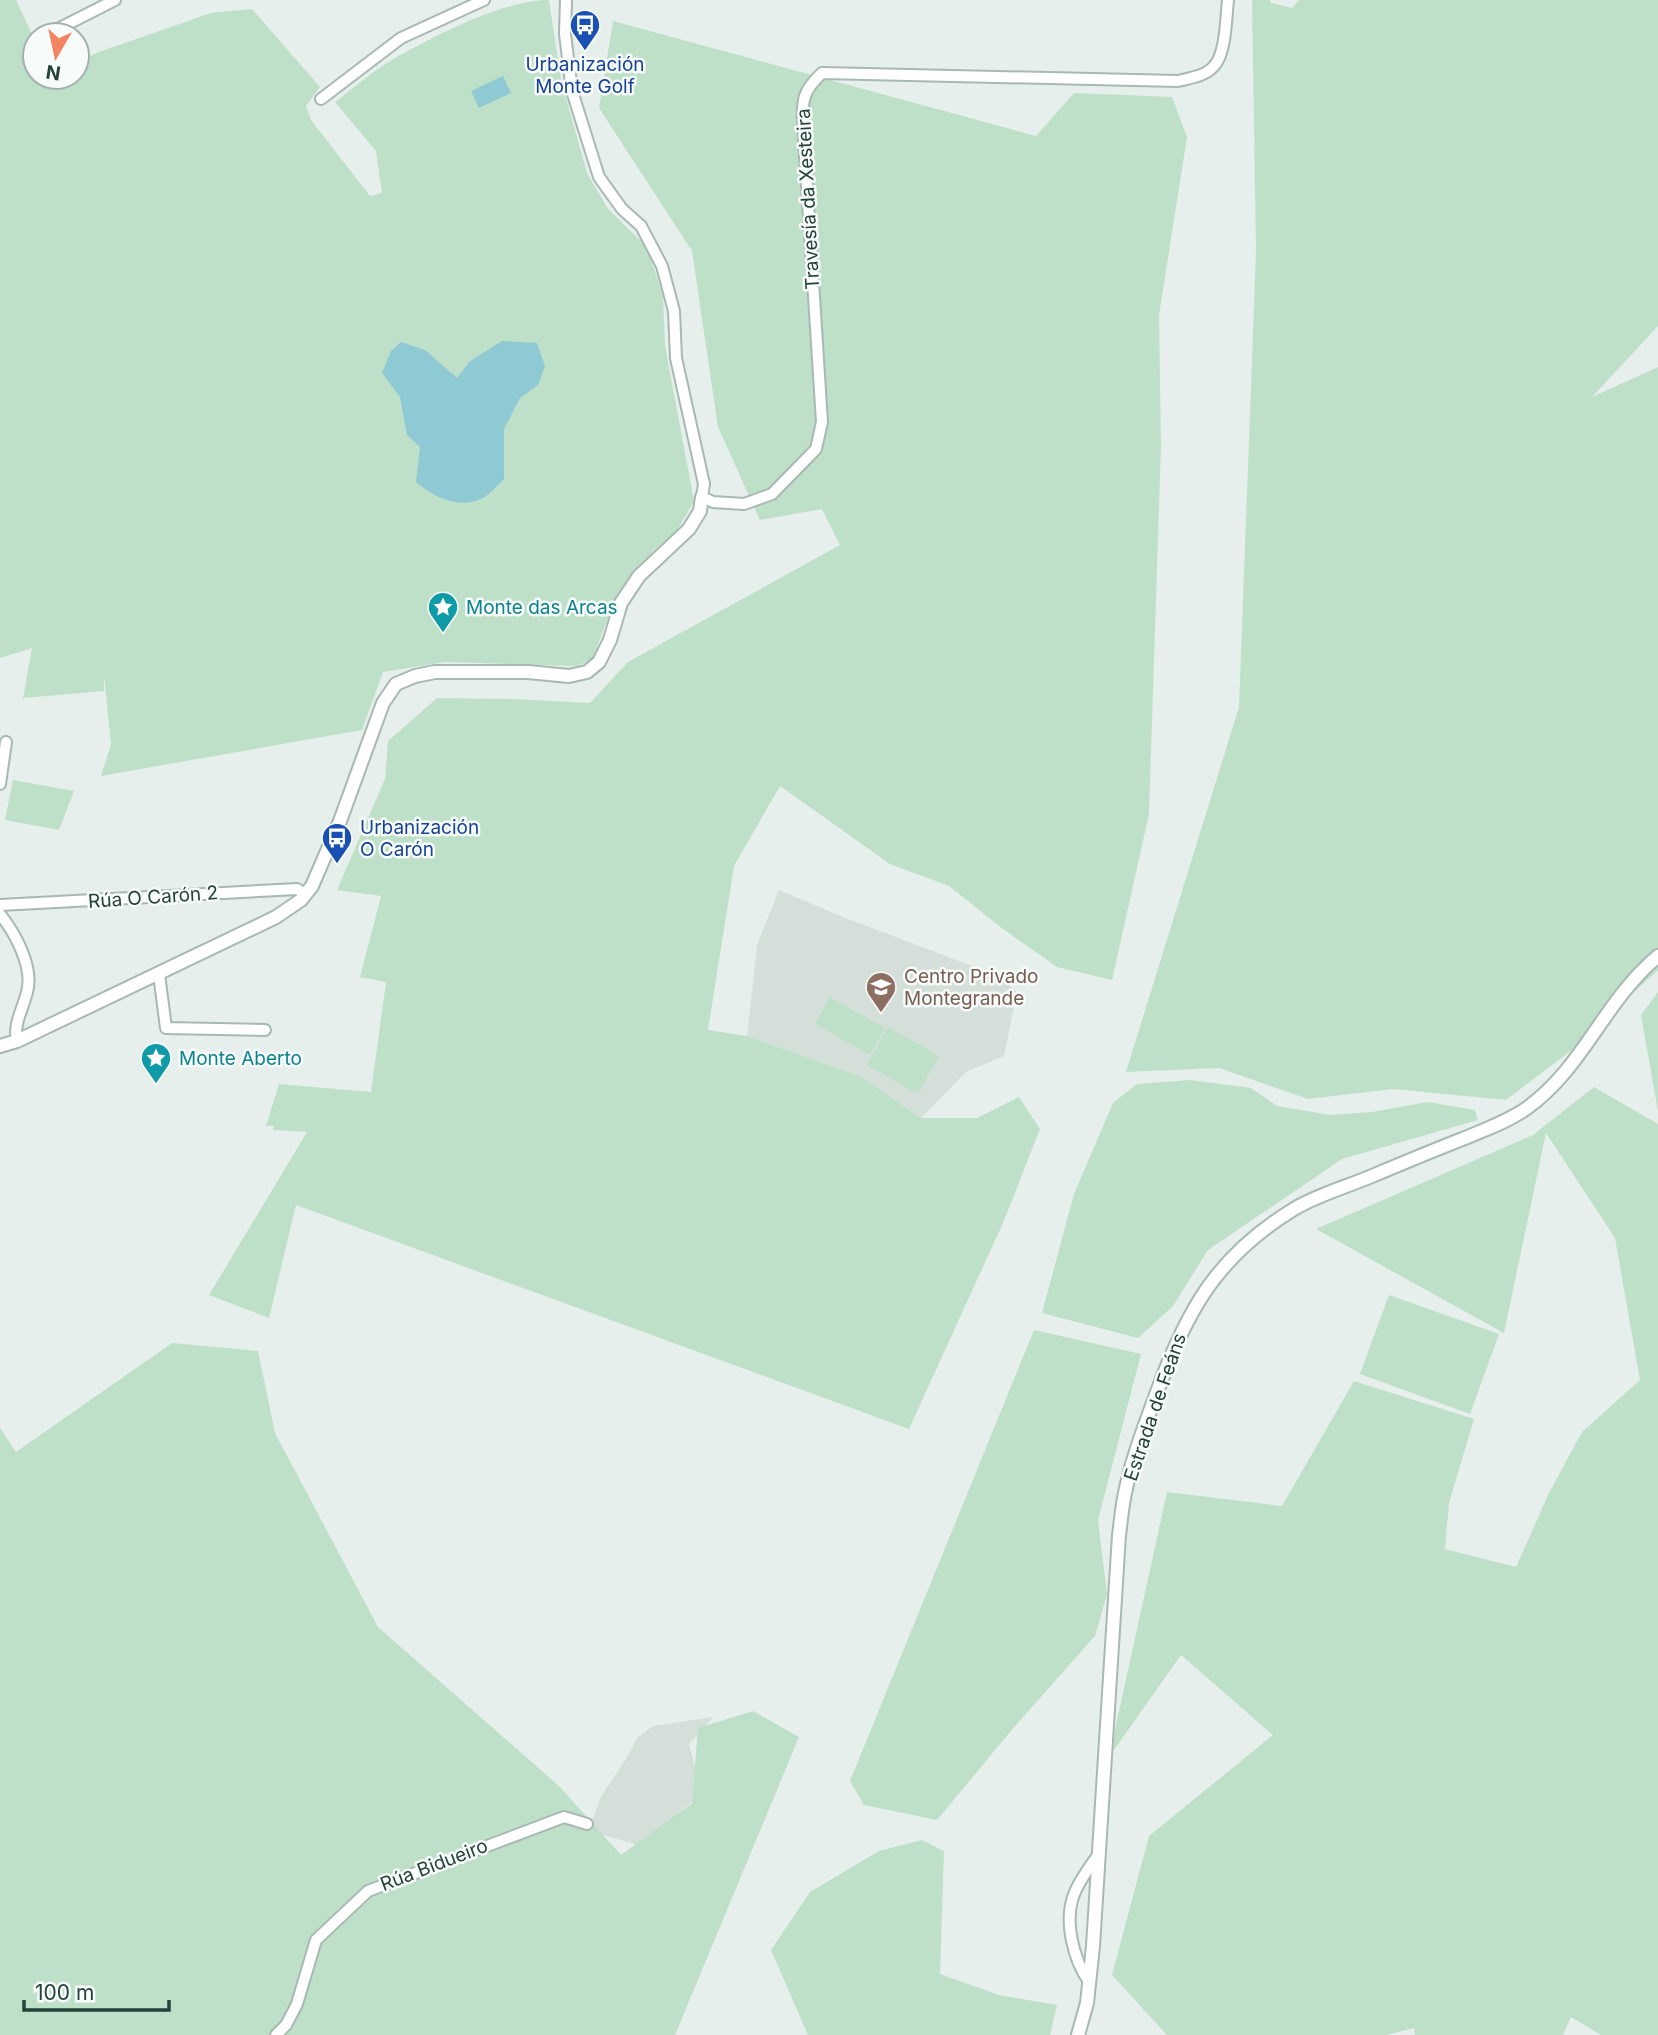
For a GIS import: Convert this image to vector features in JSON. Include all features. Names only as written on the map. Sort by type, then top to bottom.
[{"type":"street","points":[[74,21],[115,0]]},
{"type":"street","points":[[321,99],[401,38],[484,0]]},
{"type":"street","points":[[0,1046],[159,974],[276,917],[301,900],[312,886],[340,821],[383,703],[396,684],[415,676],[436,672],[528,672],[569,676],[587,672],[599,662],[610,640],[621,603],[639,576],[689,529],[700,511],[704,484],[676,358],[674,311],[662,266],[641,226],[622,209],[599,177],[572,91],[565,34],[566,0]]},
{"type":"street","name":"Travesía da Xesteira","points":[[702,497],[713,502],[744,504],[772,494],[816,449],[822,422],[802,100],[810,84],[822,74],[1178,81],[1198,76],[1215,66],[1222,48],[1228,0]]},
{"type":"street","points":[[0,784],[6,742]]},
{"type":"street","name":"Rúa O Carón 2","points":[[0,905],[297,889],[305,894]]},
{"type":"street","points":[[0,914],[11,929],[27,971],[28,988],[14,1030],[16,1041]]},
{"type":"street","name":"Estrada de Feáns","points":[[1078,2035],[1090,1983],[1119,1535],[1125,1494],[1138,1445],[1172,1351],[1190,1313],[1213,1278],[1236,1253],[1259,1233],[1296,1208],[1492,1127],[1525,1110],[1568,1070],[1616,999],[1639,972],[1658,956]]},
{"type":"street","points":[[159,974],[166,1027],[265,1030]]},
{"type":"street","points":[[0,1040],[16,1041]]},
{"type":"street","points":[[0,1053],[16,1041]]},
{"type":"street","name":"Rúa Bidueiro","points":[[276,2035],[286,2025],[298,2004],[316,1940],[368,1891],[564,1817],[587,1824]]},
{"type":"street","name":"Estrada de Feáns","points":[[1090,1983],[1080,1966],[1071,1932],[1071,1904],[1085,1873],[1099,1854]]},
{"type":"shaded area","name":"Centro Privado Montegrande","points":[[779,890],[1001,977],[1017,992],[1004,1056],[966,1072],[921,1118],[860,1076],[747,1036],[757,945]]},
{"type":"shaded area","points":[[713,1717],[689,1744],[702,1793],[639,1845],[588,1831],[601,1797],[637,1738],[653,1726]]},
{"type":"green space","points":[[0,0],[16,0],[26,21],[21,21],[21,91],[91,91],[91,56],[96,53],[211,13],[252,9],[320,87],[306,106],[311,120],[370,196],[382,193],[376,151],[335,102],[385,64],[447,31],[511,6],[549,0],[561,80],[587,173],[608,209],[647,247],[663,296],[665,346],[694,501],[677,531],[653,551],[617,594],[593,658],[578,666],[445,662],[383,672],[362,730],[101,776],[111,744],[104,676],[104,691],[23,698],[32,648],[0,658]]},
{"type":"green space","points":[[1252,0],[1270,0],[1271,3],[1292,8],[1299,0],[1658,0],[1658,326],[1592,397],[1658,367],[1658,970],[1568,1053],[1506,1100],[1393,1089],[1308,1099],[1219,1068],[1126,1072],[1239,707],[1256,253]]},
{"type":"green space","points":[[613,21],[1036,136],[1074,93],[1172,97],[1187,137],[1159,315],[1161,446],[1149,814],[1112,980],[1057,967],[949,886],[890,864],[780,786],[734,866],[708,1030],[747,1036],[860,1076],[921,1118],[977,1118],[1019,1097],[1040,1129],[1003,1223],[909,1429],[296,1205],[269,1318],[209,1295],[307,1132],[273,1130],[274,1126],[266,1126],[279,1084],[371,1092],[386,982],[360,977],[381,896],[337,890],[385,779],[388,741],[437,698],[590,703],[628,662],[840,545],[822,509],[760,520],[718,427],[692,251],[599,108]]},
{"type":"green space","points":[[13,780],[74,791],[59,830],[5,820]]},
{"type":"green space","points":[[1658,992],[1658,1111],[1641,1015]]},
{"type":"green space","points":[[830,997],[885,1028],[870,1055],[815,1024]]},
{"type":"green space","points":[[888,1027],[939,1056],[918,1094],[867,1065]]},
{"type":"green space","points":[[1190,1080],[1251,1088],[1277,1106],[1330,1115],[1372,1112],[1428,1102],[1475,1110],[1478,1120],[1342,1159],[1208,1250],[1173,1306],[1138,1338],[1042,1313],[1074,1194],[1113,1103],[1137,1084]]},
{"type":"green space","points":[[1594,1087],[1658,1124],[1658,2035],[1601,2035],[1571,2017],[1563,2035],[1415,2035],[1414,2028],[1386,2035],[1167,2035],[1112,1975],[1149,1836],[1273,1735],[1181,1655],[1109,1757],[1167,1492],[1282,1506],[1354,1381],[1474,1419],[1449,1503],[1445,1549],[1516,1567],[1549,1493],[1582,1432],[1640,1380],[1615,1238],[1546,1133],[1504,1333],[1316,1229],[1533,1135]]},
{"type":"green space","points":[[1389,1295],[1499,1334],[1470,1414],[1360,1374]]},
{"type":"green space","points":[[1034,1330],[1141,1354],[1098,1520],[1107,1594],[1095,1636],[937,1820],[864,1805],[850,1781]]},
{"type":"green space","points":[[172,1343],[258,1351],[275,1433],[378,1627],[559,1786],[621,1855],[692,1803],[698,1728],[753,1711],[799,1737],[675,2035],[0,2035],[0,1428],[16,1452]]},
{"type":"green space","points":[[922,1840],[944,1851],[940,1974],[999,1995],[1057,2005],[1050,2035],[808,2035],[771,1950],[810,1892],[879,1851]]},
{"type":"water","points":[[503,76],[511,93],[479,108],[471,91]]},
{"type":"water","points":[[502,341],[537,343],[545,366],[538,385],[520,398],[504,429],[504,479],[486,496],[474,501],[465,503],[447,500],[430,493],[416,482],[420,447],[407,435],[400,397],[382,373],[391,351],[401,342],[425,350],[457,378],[469,362]]},
{"type":"place","name":"Urbanización Monte Golf","points":[[585,52]]},
{"type":"place","name":"Monte das Arcas","points":[[443,634]]},
{"type":"place","name":"Urbanización O Carón","points":[[337,865]]},
{"type":"place","name":"Centro Privado Montegrande","points":[[881,1014]]},
{"type":"place","name":"Monte Aberto","points":[[156,1085]]}]
